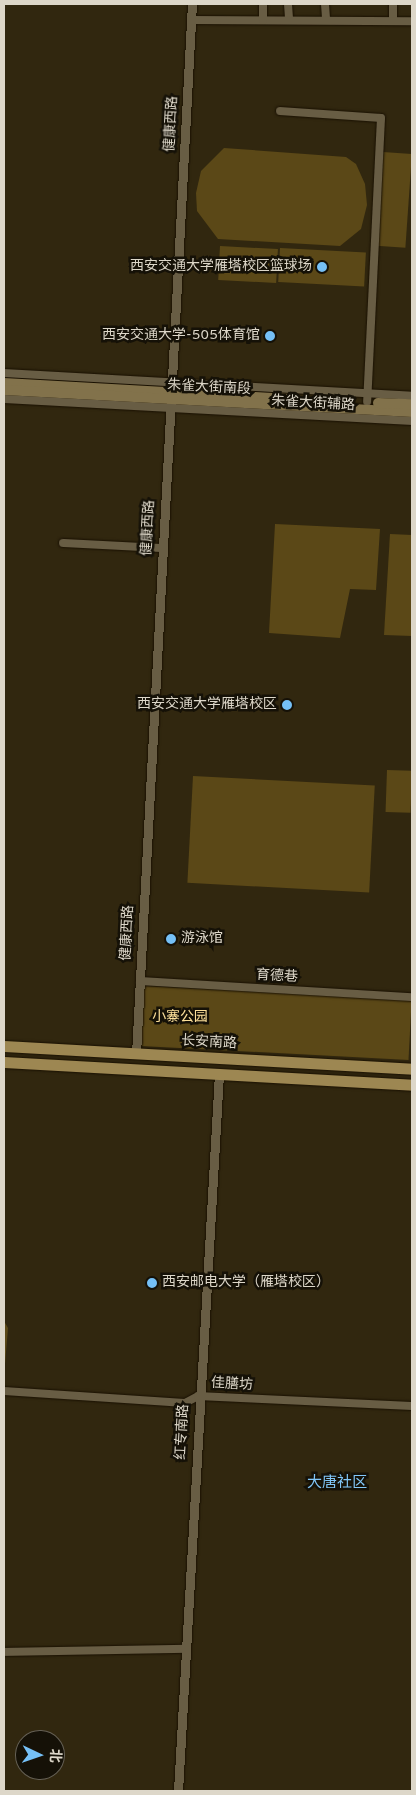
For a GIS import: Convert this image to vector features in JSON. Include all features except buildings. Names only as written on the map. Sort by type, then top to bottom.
[{"type":"main road","name":"朱雀大街南段","points":[[4,383],[412,412]]},
{"type":"main road","name":"朱雀大街南段","points":[[4,390],[170,396],[368,398],[412,404]]},
{"type":"main road","name":"长安南路","points":[[4,1046],[412,1069]]},
{"type":"main road","points":[[4,1062],[412,1085]]},
{"type":"street","name":"健康西路","points":[[136,1054],[192,4]]},
{"type":"street","points":[[263,4],[263,20]]},
{"type":"street","points":[[288,4],[289,20]]},
{"type":"street","points":[[325,4],[326,20]]},
{"type":"street","points":[[393,4],[393,21]]},
{"type":"street","points":[[191,20],[412,21]]},
{"type":"street","points":[[280,111],[381,118],[368,398]]},
{"type":"street","name":"朱雀大街辅路","points":[[4,373],[170,396],[412,421]]},
{"type":"street","name":"朱雀大街辅路","points":[[4,399],[170,396]]},
{"type":"street","name":"朱雀大街辅路","points":[[368,398],[412,396]]},
{"type":"street","points":[[64,543],[162,548]]},
{"type":"street","name":"育德巷","points":[[140,982],[412,997]]},
{"type":"street","name":"红专南路","points":[[178,1791],[198,1396],[219,1074]]},
{"type":"street","name":"佳膳坊","points":[[4,1391],[185,1403],[198,1396],[412,1406]]},
{"type":"street","points":[[4,1652],[184,1649]]},
{"type":"green space","points":[[224,148],[346,157],[356,164],[365,184],[367,205],[361,229],[340,246],[218,239],[197,211],[196,193],[201,171]]},
{"type":"green space","points":[[383,152],[412,154],[405,248],[376,246]]},
{"type":"green space","points":[[220,246],[278,249],[276,283],[218,280]]},
{"type":"green space","name":"西安交通大学雁塔校区篮球场","points":[[280,248],[366,253],[364,286],[278,282]]},
{"type":"green space","points":[[275,524],[380,529],[376,590],[350,589],[340,638],[269,633]]},
{"type":"green space","points":[[390,534],[412,535],[412,636],[384,635]]},
{"type":"green space","points":[[387,770],[412,771],[411,813],[386,812]]},
{"type":"green space","points":[[193,776],[375,786],[369,892],[187,883]]},
{"type":"green space","name":"小寨公园","points":[[144,986],[412,1000],[408,1060],[141,1046]]},
{"type":"green space","points":[[4,1321],[8,1328],[4,1376]]},
{"type":"place","name":"西安交通大学雁塔校区篮球场","points":[[322,267]]},
{"type":"place","name":"西安交通大学-505体育馆","points":[[270,336]]},
{"type":"place","name":"西安交通大学雁塔校区","points":[[287,705]]},
{"type":"place","name":"游泳馆","points":[[171,939]]},
{"type":"place","name":"西安邮电大学（雁塔校区）","points":[[152,1283]]},
{"type":"district","name":"大唐社区","points":[[337,1484]]}]
